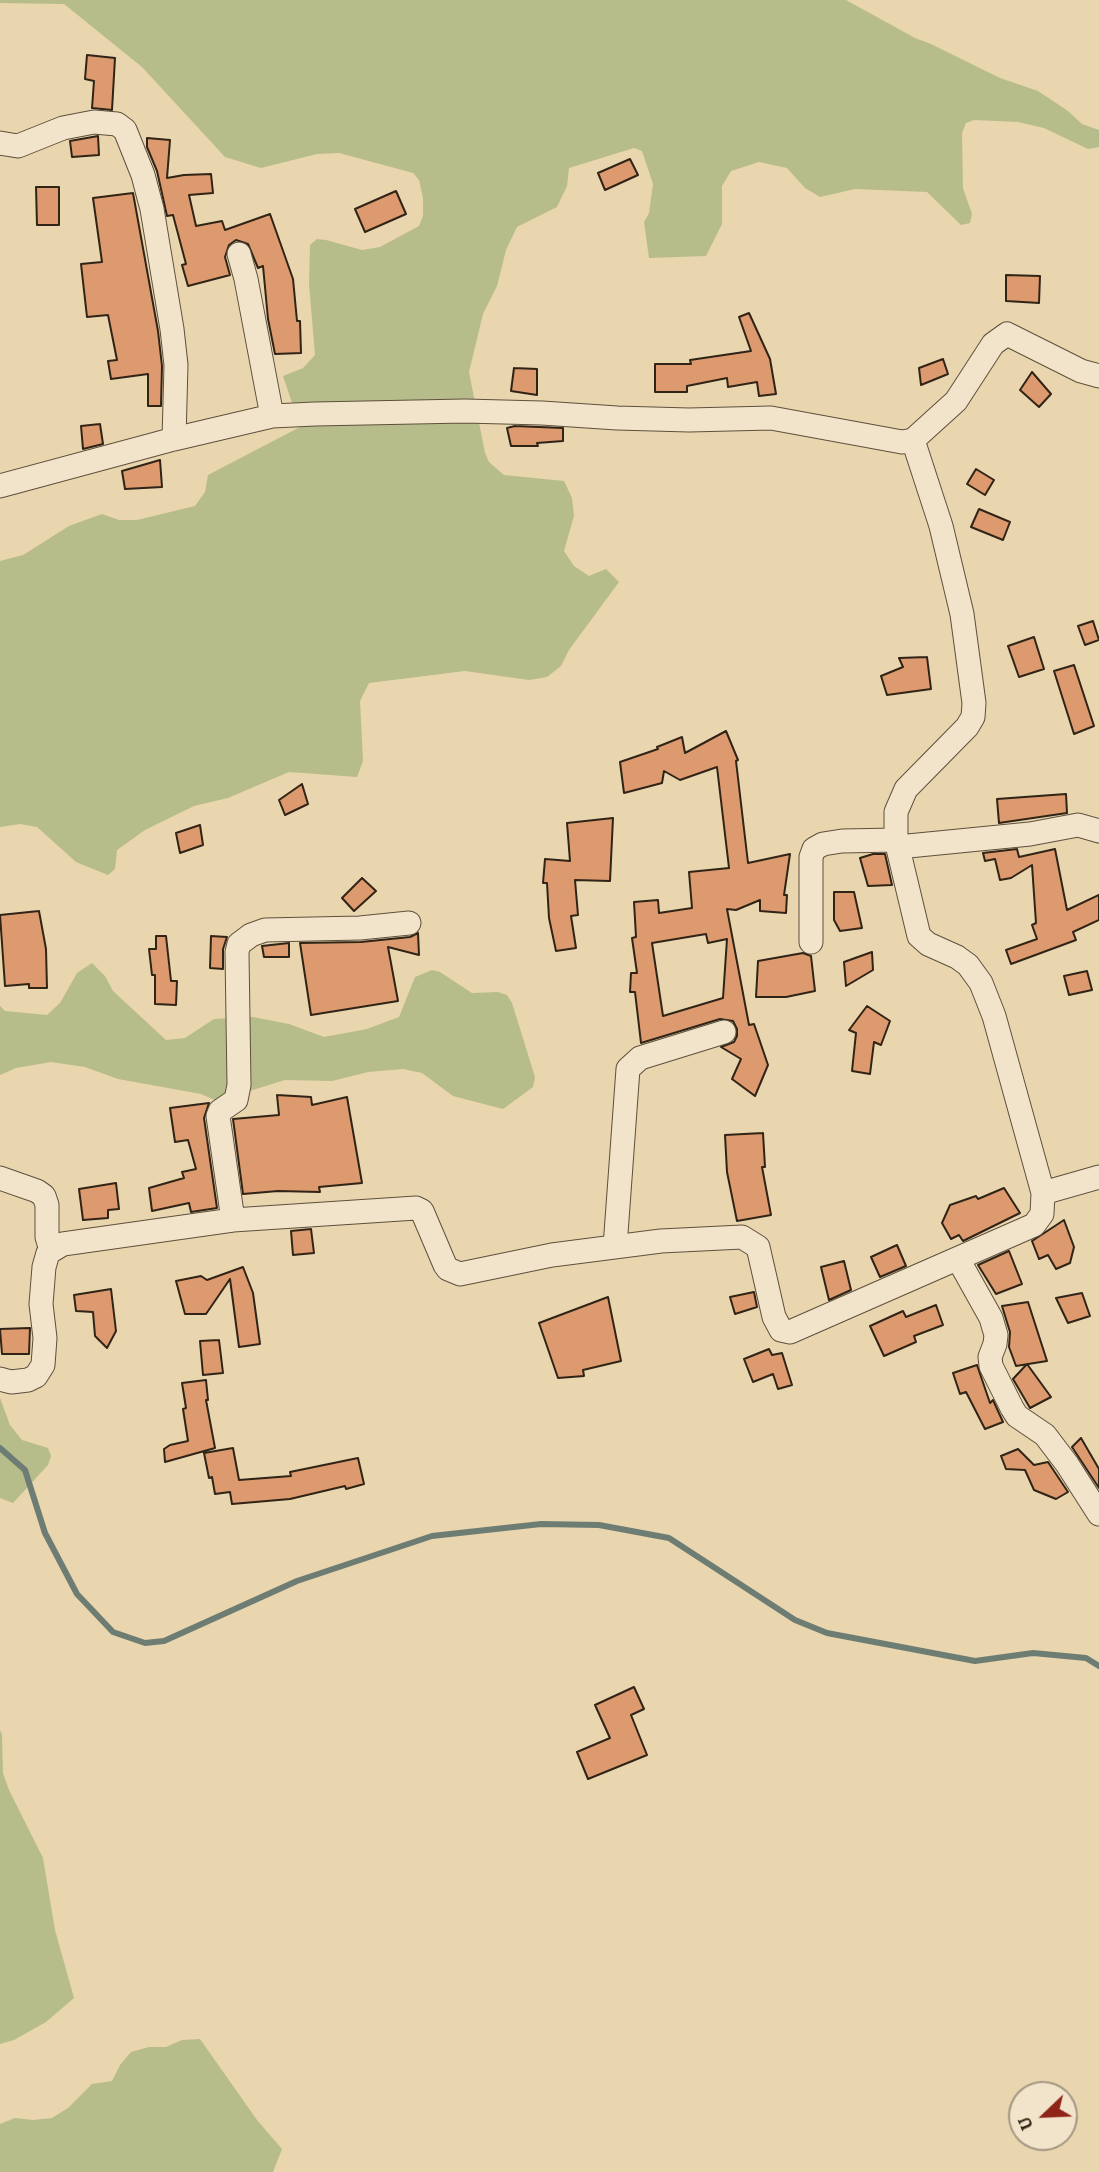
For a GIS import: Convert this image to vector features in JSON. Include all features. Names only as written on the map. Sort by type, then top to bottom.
[{"type":"street","points":[[0,143],[18,146],[63,128],[94,122],[110,122],[125,131],[139,165],[152,209],[167,302],[176,365],[174,439]]},
{"type":"street","points":[[239,254],[272,416]]},
{"type":"street","points":[[0,486],[174,439],[272,416],[466,411],[665,420],[771,418],[896,442],[913,440],[956,401],[993,344],[1006,334],[1081,371],[1099,376]]},
{"type":"street","points":[[51,1250],[63,1244],[233,1220],[416,1208],[422,1211],[445,1265],[460,1274],[552,1255],[734,1236],[749,1239],[758,1247],[774,1317],[781,1330],[790,1332],[1034,1225],[1042,1214],[1043,1194],[994,1016],[981,983],[968,964],[928,944],[919,936],[897,843],[896,813],[906,789],[967,727],[973,716],[974,703],[962,614],[941,526],[913,440]]},
{"type":"street","points":[[811,942],[811,857],[814,849],[823,844],[842,841],[897,843],[1030,834],[1078,825],[1099,831]]},
{"type":"street","points":[[233,1220],[218,1116],[220,1111],[236,1100],[239,1085],[239,944],[265,929],[360,928],[409,923]]},
{"type":"street","points":[[615,1247],[628,1069],[640,1058],[724,1032]]},
{"type":"street","points":[[1043,1194],[1099,1177]]},
{"type":"street","points":[[0,1178],[44,1196],[47,1205],[47,1237],[51,1250],[44,1267],[41,1304],[45,1338],[43,1365],[36,1376],[28,1380],[10,1382],[0,1379]]},
{"type":"street","points":[[958,1259],[991,1318],[996,1335],[990,1357],[992,1366],[1012,1408],[1017,1416],[1045,1435],[1099,1514]]},
{"type":"green space","points":[[0,0],[846,0],[915,38],[1000,78],[1038,91],[1082,124],[1099,130],[1099,147],[1088,149],[1044,128],[1018,122],[974,120],[966,123],[962,133],[963,188],[972,214],[970,223],[961,225],[927,192],[855,189],[820,197],[805,188],[787,168],[759,162],[731,171],[722,186],[722,224],[706,256],[649,258],[644,222],[649,213],[653,184],[642,151],[634,148],[569,168],[567,186],[557,207],[517,227],[506,250],[497,286],[483,314],[469,372],[489,462],[504,475],[564,481],[572,498],[574,516],[564,551],[574,566],[589,576],[606,569],[619,582],[569,650],[561,666],[547,677],[529,680],[465,671],[369,683],[360,701],[363,761],[357,777],[289,772],[228,798],[194,806],[145,830],[117,850],[115,869],[108,875],[76,862],[37,827],[20,824],[0,827],[0,561],[23,555],[69,526],[102,514],[119,520],[137,520],[195,506],[205,492],[208,475],[300,427],[283,376],[303,368],[315,355],[309,284],[310,245],[317,239],[362,250],[380,247],[419,226],[423,216],[423,198],[419,180],[413,173],[339,153],[317,154],[261,168],[225,157],[142,67],[64,4],[0,3]]},
{"type":"green space","points":[[92,963],[105,976],[113,991],[166,1040],[185,1038],[214,1019],[253,1017],[289,1024],[324,1037],[367,1029],[399,1017],[415,977],[432,970],[440,972],[472,993],[498,992],[507,995],[512,1003],[535,1077],[533,1087],[503,1109],[453,1096],[422,1073],[403,1069],[368,1072],[332,1081],[285,1080],[217,1101],[201,1094],[118,1079],[85,1067],[51,1062],[16,1068],[0,1075],[0,1006],[5,1011],[47,1015],[60,1003],[77,973]]},
{"type":"green space","points":[[0,1398],[10,1425],[22,1440],[48,1448],[51,1456],[48,1465],[13,1503],[0,1498]]},
{"type":"green space","points":[[0,1730],[3,1773],[43,1858],[55,1930],[74,1998],[46,2022],[14,2040],[0,2044]]},
{"type":"green space","points":[[200,2039],[257,2120],[282,2149],[273,2172],[0,2172],[0,2124],[15,2118],[52,2118],[68,2108],[92,2084],[112,2081],[131,2052],[149,2047],[166,2047],[182,2040]]},
{"type":"building","points":[[87,55],[115,58],[112,110],[92,108],[94,81],[85,79]]},
{"type":"building","points":[[98,136],[99,155],[72,157],[70,141]]},
{"type":"building","points":[[147,138],[170,140],[167,178],[211,174],[213,193],[189,195],[196,226],[222,221],[225,230],[270,214],[293,279],[297,321],[300,321],[301,353],[275,354],[268,319],[263,266],[258,268],[248,244],[236,240],[229,245],[225,257],[230,275],[188,286],[182,265],[186,264],[173,215],[167,216],[157,171],[147,147]]},
{"type":"building","points":[[630,159],[638,175],[605,190],[598,173]]},
{"type":"building","points":[[36,187],[59,187],[59,225],[37,225]]},
{"type":"building","points":[[396,191],[406,214],[365,232],[355,209]]},
{"type":"building","points":[[133,193],[158,331],[162,366],[161,406],[148,406],[148,374],[111,379],[108,361],[117,360],[108,315],[87,317],[81,264],[102,262],[93,198]]},
{"type":"building","points":[[1006,275],[1040,276],[1039,303],[1006,301]]},
{"type":"building","points":[[749,313],[770,359],[776,394],[759,396],[757,382],[728,387],[727,378],[687,386],[687,392],[655,392],[655,364],[691,364],[690,360],[751,351],[739,317]]},
{"type":"building","points":[[943,359],[948,374],[921,385],[919,368]]},
{"type":"building","points":[[514,368],[537,369],[537,395],[511,391]]},
{"type":"building","points":[[1032,372],[1051,394],[1039,407],[1020,390]]},
{"type":"building","points":[[100,424],[103,444],[83,449],[81,426]]},
{"type":"building","points":[[507,428],[563,428],[563,441],[537,443],[538,446],[511,446]]},
{"type":"building","points":[[160,460],[162,487],[125,489],[122,471]]},
{"type":"building","points":[[976,469],[994,480],[985,495],[967,484]]},
{"type":"building","points":[[979,509],[1010,522],[1003,540],[971,527]]},
{"type":"building","points":[[1093,621],[1099,640],[1085,645],[1078,626]]},
{"type":"building","points":[[1034,637],[1044,669],[1019,677],[1008,646]]},
{"type":"building","points":[[927,657],[931,689],[887,695],[881,676],[903,667],[899,658]]},
{"type":"building","points":[[1074,665],[1094,726],[1074,734],[1054,671]]},
{"type":"building","points":[[726,731],[738,760],[748,863],[790,854],[784,895],[787,895],[786,913],[760,911],[760,900],[736,910],[727,909],[749,1025],[754,1024],[768,1065],[755,1096],[732,1079],[741,1059],[721,1047],[734,1042],[737,1036],[733,1021],[720,1019],[641,1043],[635,992],[630,992],[631,973],[637,973],[632,938],[636,937],[634,902],[658,900],[659,913],[692,908],[689,872],[729,868],[717,767],[680,780],[664,771],[662,783],[624,793],[620,762],[658,749],[657,747],[682,737],[685,753]],"holes":[[[706,934],[708,943],[727,939],[723,998],[663,1016],[652,943]]]},
{"type":"building","points":[[302,784],[308,804],[285,815],[279,800]]},
{"type":"building","points":[[1066,794],[1067,813],[999,823],[997,799]]},
{"type":"building","points":[[613,818],[610,881],[575,880],[578,915],[571,916],[576,948],[556,951],[549,918],[547,883],[543,883],[545,859],[570,861],[567,823]]},
{"type":"building","points":[[200,825],[203,845],[180,853],[176,833]]},
{"type":"building","points":[[1017,849],[1019,857],[1055,849],[1067,910],[1099,895],[1099,920],[1073,932],[1076,940],[1011,964],[1006,950],[1037,939],[1032,925],[1036,923],[1032,865],[1011,878],[1000,880],[995,859],[985,861],[983,853]]},
{"type":"building","points":[[885,854],[892,885],[868,886],[860,858]]},
{"type":"building","points":[[362,878],[376,891],[354,911],[342,898]]},
{"type":"building","points":[[834,892],[854,892],[862,928],[840,931],[834,920]]},
{"type":"building","points":[[39,911],[46,949],[47,988],[29,988],[29,984],[5,986],[0,915]]},
{"type":"building","points":[[418,933],[419,955],[388,947],[398,1001],[311,1015],[300,943],[361,942],[410,937]]},
{"type":"building","points":[[156,936],[166,936],[171,981],[177,981],[176,1005],[155,1004],[155,975],[152,975],[149,949],[156,949]]},
{"type":"building","points":[[211,936],[227,937],[223,949],[223,969],[210,968]]},
{"type":"building","points":[[289,943],[289,957],[264,957],[262,946]]},
{"type":"building","points":[[872,952],[873,970],[846,986],[844,962]]},
{"type":"building","points":[[803,953],[811,956],[815,991],[786,997],[756,997],[758,961]]},
{"type":"building","points":[[1087,971],[1092,990],[1069,995],[1064,976]]},
{"type":"building","points":[[867,1006],[890,1021],[881,1045],[874,1042],[870,1074],[852,1071],[856,1033],[849,1030]]},
{"type":"building","points":[[277,1095],[311,1097],[312,1105],[347,1097],[362,1183],[319,1187],[320,1192],[243,1194],[233,1119],[279,1115]]},
{"type":"building","points":[[209,1103],[204,1118],[217,1208],[191,1212],[189,1203],[152,1211],[149,1188],[184,1178],[182,1172],[196,1169],[188,1140],[175,1142],[170,1108]]},
{"type":"building","points":[[763,1133],[765,1167],[762,1167],[771,1215],[737,1221],[727,1172],[725,1135]]},
{"type":"building","points":[[116,1183],[119,1209],[108,1210],[108,1218],[83,1220],[79,1189]]},
{"type":"building","points":[[1004,1188],[1020,1213],[963,1241],[959,1235],[951,1239],[942,1223],[950,1205],[976,1196],[978,1199]]},
{"type":"building","points":[[1064,1220],[1074,1247],[1070,1263],[1056,1269],[1048,1255],[1039,1259],[1032,1241]]},
{"type":"building","points":[[311,1229],[314,1253],[293,1255],[291,1231]]},
{"type":"building","points":[[897,1245],[906,1266],[880,1277],[871,1257]]},
{"type":"building","points":[[1009,1251],[1022,1284],[996,1294],[978,1265]]},
{"type":"building","points":[[844,1261],[851,1290],[829,1300],[821,1267]]},
{"type":"building","points":[[243,1267],[253,1293],[260,1344],[239,1347],[230,1279],[206,1314],[185,1314],[176,1281],[201,1276],[207,1280]]},
{"type":"building","points":[[111,1289],[116,1331],[107,1348],[95,1336],[93,1312],[76,1311],[74,1295]]},
{"type":"building","points":[[754,1292],[757,1307],[735,1314],[730,1297]]},
{"type":"building","points":[[1082,1293],[1090,1316],[1068,1323],[1056,1298]]},
{"type":"building","points":[[608,1297],[621,1361],[583,1370],[584,1376],[558,1378],[539,1323]]},
{"type":"building","points":[[1028,1302],[1047,1361],[1016,1366],[1009,1347],[1010,1332],[1002,1306]]},
{"type":"building","points":[[936,1305],[943,1325],[914,1336],[916,1342],[884,1356],[870,1326],[903,1311],[906,1317]]},
{"type":"building","points":[[30,1328],[29,1354],[2,1354],[0,1329]]},
{"type":"building","points":[[219,1340],[223,1373],[203,1375],[200,1341]]},
{"type":"building","points":[[769,1349],[772,1355],[782,1353],[792,1385],[778,1389],[773,1374],[753,1382],[744,1359]]},
{"type":"building","points":[[1027,1364],[1051,1397],[1030,1408],[1013,1379]]},
{"type":"building","points":[[977,1365],[990,1403],[993,1400],[1003,1422],[985,1429],[966,1392],[960,1394],[953,1373]]},
{"type":"building","points":[[206,1380],[206,1400],[215,1448],[165,1462],[164,1449],[188,1441],[182,1383]]},
{"type":"building","points":[[1081,1438],[1099,1469],[1099,1488],[1072,1447]]},
{"type":"building","points":[[233,1448],[239,1480],[291,1476],[290,1472],[358,1458],[364,1484],[290,1499],[232,1504],[230,1492],[215,1494],[204,1453]]},
{"type":"building","points":[[1018,1449],[1034,1465],[1048,1462],[1068,1492],[1056,1499],[1034,1490],[1025,1470],[1006,1469],[1001,1456]]},
{"type":"building","points":[[634,1687],[644,1709],[631,1715],[647,1755],[588,1779],[577,1752],[610,1738],[595,1705]]},
{"type":"waterway","points":[[0,1448],[25,1470],[45,1533],[77,1594],[113,1632],[145,1643],[164,1641],[297,1581],[432,1536],[541,1524],[599,1525],[669,1538],[795,1620],[827,1633],[975,1661],[1033,1653],[1086,1658],[1099,1666]]}]
